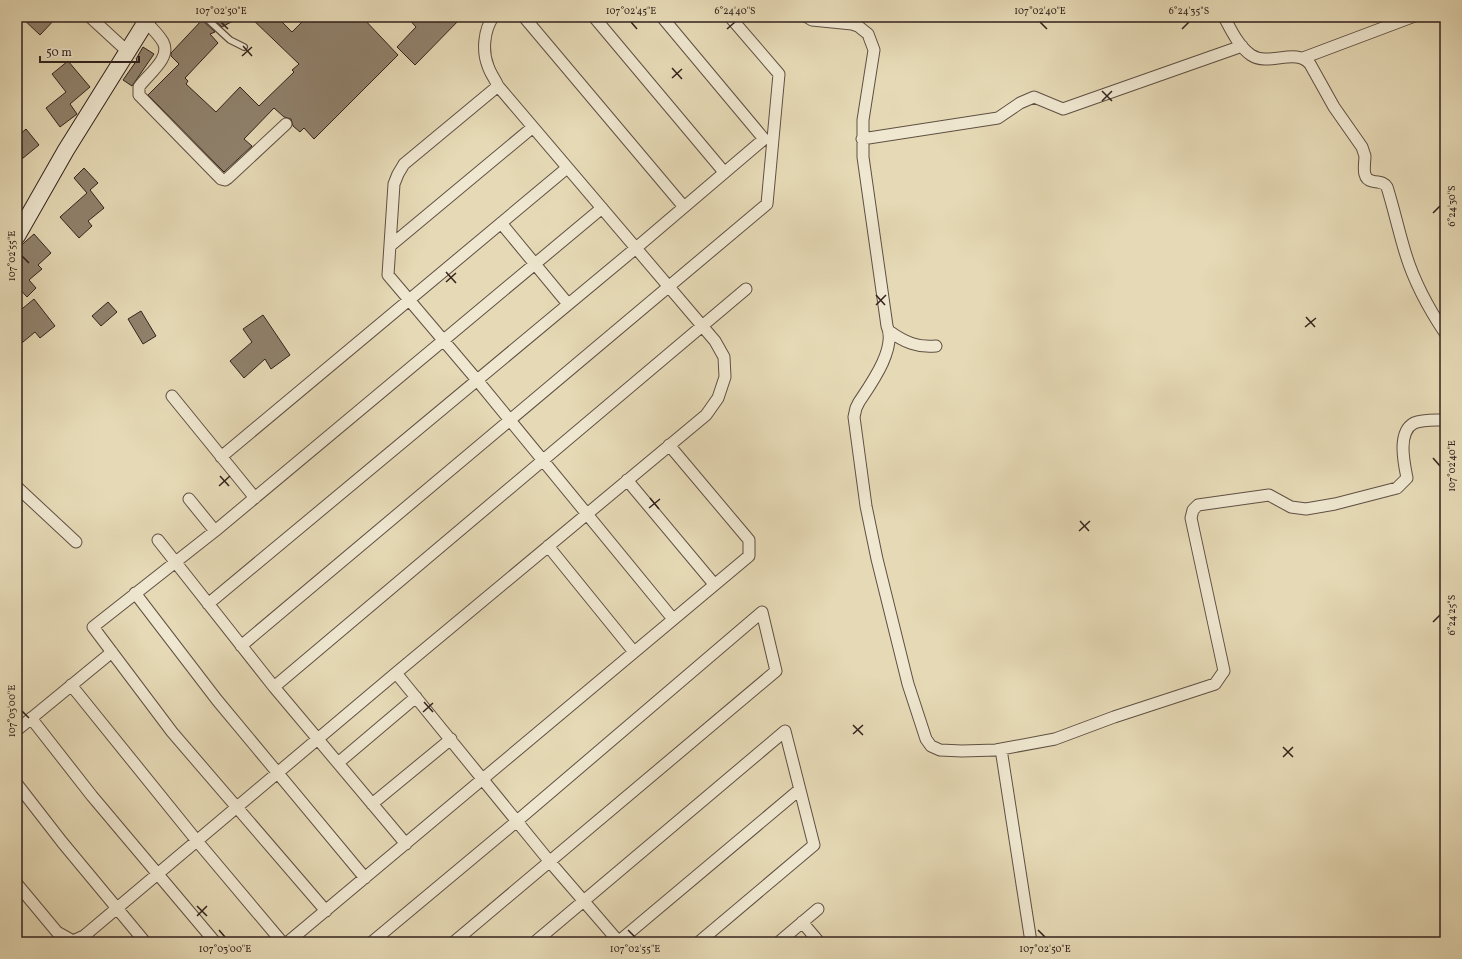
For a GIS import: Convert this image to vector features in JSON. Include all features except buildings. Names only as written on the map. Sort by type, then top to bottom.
[{"type":"street","points":[[90,17],[127,51]]},
{"type":"street","points":[[17,884],[57,932],[69,940],[84,936],[706,414],[718,398],[724,378],[724,357],[715,341],[668,285],[633,250],[602,208],[498,86],[488,65],[484,42],[489,22],[493,17]]},
{"type":"street","points":[[524,17],[684,207]]},
{"type":"street","points":[[594,17],[724,172]]},
{"type":"street","points":[[208,604],[764,139],[662,17]]},
{"type":"street","points":[[241,646],[668,285],[767,204],[779,74],[730,17]]},
{"type":"street","points":[[807,17],[812,20],[852,24],[858,26],[868,34],[874,50],[862,139],[864,176],[873,221],[887,326],[889,331],[883,363],[859,402],[854,417],[866,506],[877,559],[908,684],[926,739],[931,746],[947,751],[1001,749],[1056,739],[1114,717],[1215,684],[1224,671],[1191,518],[1193,510],[1198,505],[1269,495],[1291,507],[1306,509],[1335,504],[1397,488],[1407,478],[1404,460],[1404,435],[1413,423],[1428,420],[1445,420]]},
{"type":"street","points":[[1224,17],[1242,46],[1252,55],[1264,60],[1295,57],[1303,58],[1323,49],[1412,17]]},
{"type":"street","points":[[17,236],[66,150],[127,51],[148,20],[164,42],[164,57],[160,64],[139,87],[139,95],[220,179],[225,180],[228,178],[286,124]]},
{"type":"street","points":[[862,139],[998,118],[1020,103],[1034,97],[1062,109],[1242,46]]},
{"type":"street","points":[[1303,58],[1310,64],[1334,108],[1362,147],[1366,178],[1371,181],[1383,183],[1387,187],[1406,255],[1417,283],[1430,310],[1445,333]]},
{"type":"street","points":[[498,86],[404,164],[398,174],[394,184],[388,275],[510,419],[673,619]]},
{"type":"street","points":[[390,246],[533,127]]},
{"type":"street","points":[[221,457],[567,168]]},
{"type":"street","points":[[326,911],[172,732],[93,627],[215,531],[602,208]]},
{"type":"street","points":[[501,223],[568,304]]},
{"type":"street","points":[[489,370],[633,250]]},
{"type":"street","points":[[274,687],[746,289]]},
{"type":"street","points":[[889,331],[901,340],[917,346],[936,346]]},
{"type":"street","points":[[172,396],[255,498]]},
{"type":"street","points":[[288,942],[748,556],[749,540],[668,445]]},
{"type":"street","points":[[627,480],[714,584]]},
{"type":"street","points":[[17,487],[76,542]]},
{"type":"street","points":[[189,499],[215,531]]},
{"type":"street","points":[[158,540],[274,687],[406,844]]},
{"type":"street","points":[[548,546],[634,652]]},
{"type":"street","points":[[135,593],[217,700],[365,878]]},
{"type":"street","points":[[372,942],[517,821],[762,612],[776,671],[454,942]]},
{"type":"street","points":[[17,730],[112,652]]},
{"type":"street","points":[[396,673],[484,779],[550,862],[618,942],[799,790]]},
{"type":"street","points":[[71,685],[197,841],[282,942]]},
{"type":"street","points":[[338,763],[416,697]]},
{"type":"street","points":[[31,718],[92,796],[215,942]]},
{"type":"street","points":[[535,942],[785,732],[814,845],[699,942]]},
{"type":"street","points":[[372,804],[451,739]]},
{"type":"street","points":[[1001,749],[1031,942]]},
{"type":"street","points":[[17,784],[116,909],[145,942]]},
{"type":"street","points":[[779,942],[818,909]]},
{"type":"street","points":[[802,922],[819,942]]},
{"type":"lane","points":[[205,17],[230,40],[244,47]]}]
